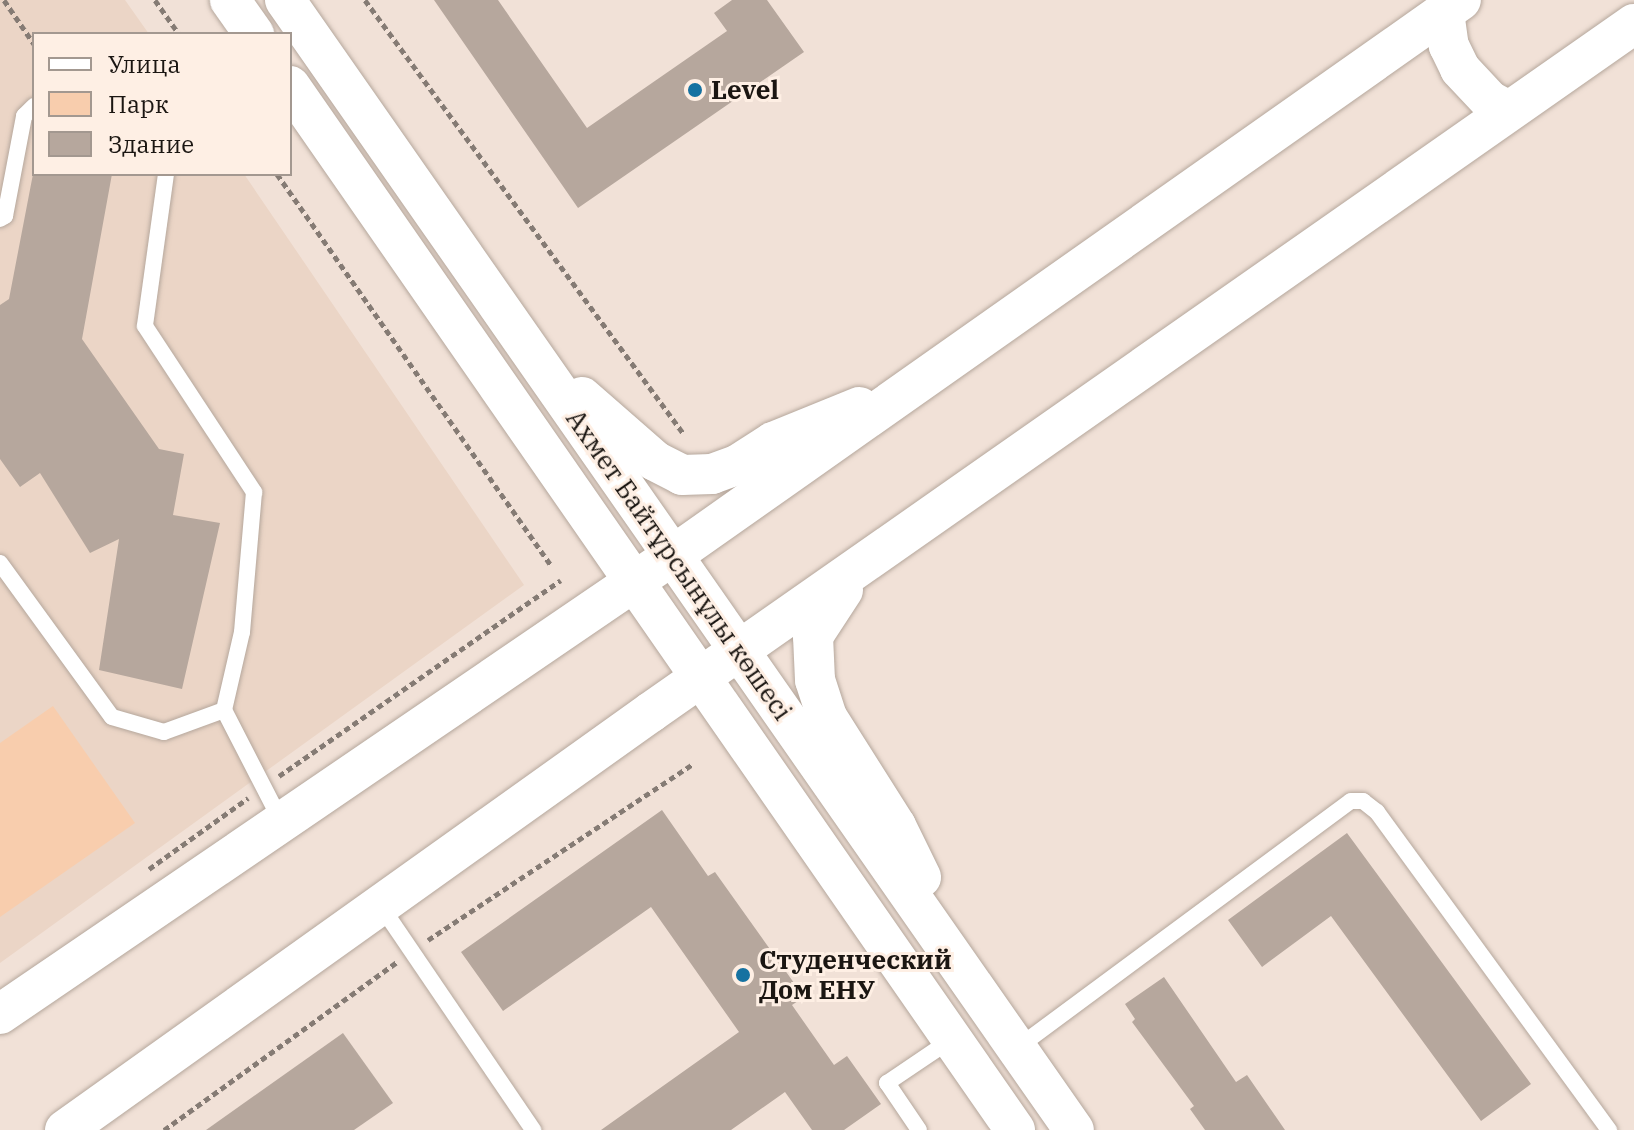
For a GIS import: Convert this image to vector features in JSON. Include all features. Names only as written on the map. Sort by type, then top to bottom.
[{"type":"street","points":[[230,0],[253,32]]},
{"type":"street","name":"Ахмет Байтұрсынұлы көшесі","points":[[285,0],[1074,1130]]},
{"type":"street","points":[[1453,6],[1449,46],[1460,69],[1490,101],[1509,111]]},
{"type":"street","points":[[0,1014],[672,556],[1453,6]]},
{"type":"street","points":[[65,1130],[701,677],[1634,24]]},
{"type":"street","name":"Ахмет Байтұрсынұлы көшесі","points":[[292,89],[1015,1130]]},
{"type":"street","points":[[519,336],[614,428],[655,461],[682,475],[712,474],[832,414],[896,398]]},
{"type":"street","points":[[857,570],[813,636],[815,680],[827,717],[916,863],[940,938]]},
{"type":"lane","points":[[0,219],[5,216],[24,116],[32,108]]},
{"type":"lane","points":[[166,176],[145,326],[254,492],[242,632],[224,710],[281,821]]},
{"type":"lane","points":[[0,563],[112,717],[164,732],[224,710]]},
{"type":"lane","points":[[1017,1048],[1351,801],[1363,801],[1377,812],[1609,1130]]},
{"type":"lane","points":[[380,905],[533,1130]]},
{"type":"lane","points":[[919,1130],[887,1083],[952,1039]]},
{"type":"path","points":[[4,0],[32,41]]},
{"type":"path","points":[[155,0],[178,32]]},
{"type":"path","points":[[365,0],[683,433]]},
{"type":"path","points":[[278,176],[551,565]]},
{"type":"shaded area","points":[[0,0],[125,0],[148,32],[32,32],[32,176],[245,176],[524,585],[0,963]]},
{"type":"green space","points":[[53,706],[135,823],[0,917],[0,743]]},
{"type":"building","name":"Level","points":[[434,0],[498,0],[587,128],[727,31],[714,13],[732,0],[767,0],[804,52],[578,208]]},
{"type":"building","points":[[33,176],[112,176],[82,339],[159,449],[184,454],[173,515],[220,523],[182,689],[99,670],[119,539],[90,553],[40,473],[20,487],[0,459],[0,305],[9,299]]},
{"type":"building","name":"Студенческий Дом ЕНУ","points":[[662,810],[708,876],[715,872],[804,997],[792,1005],[834,1065],[847,1056],[881,1104],[844,1130],[812,1130],[785,1092],[731,1130],[601,1130],[739,1032],[651,907],[503,1011],[461,952]]},
{"type":"building","points":[[1347,833],[1531,1084],[1481,1121],[1331,916],[1262,967],[1228,920]]},
{"type":"building","points":[[1164,977],[1236,1082],[1247,1075],[1285,1130],[1205,1130],[1190,1109],[1194,1106],[1132,1022],[1135,1019],[1125,1004]]},
{"type":"building","points":[[343,1033],[393,1103],[354,1130],[206,1130]]},
{"type":"place","name":"Level","points":[[695,90]]},
{"type":"place","name":"Студенческий Дом ЕНУ","points":[[743,975]]}]
